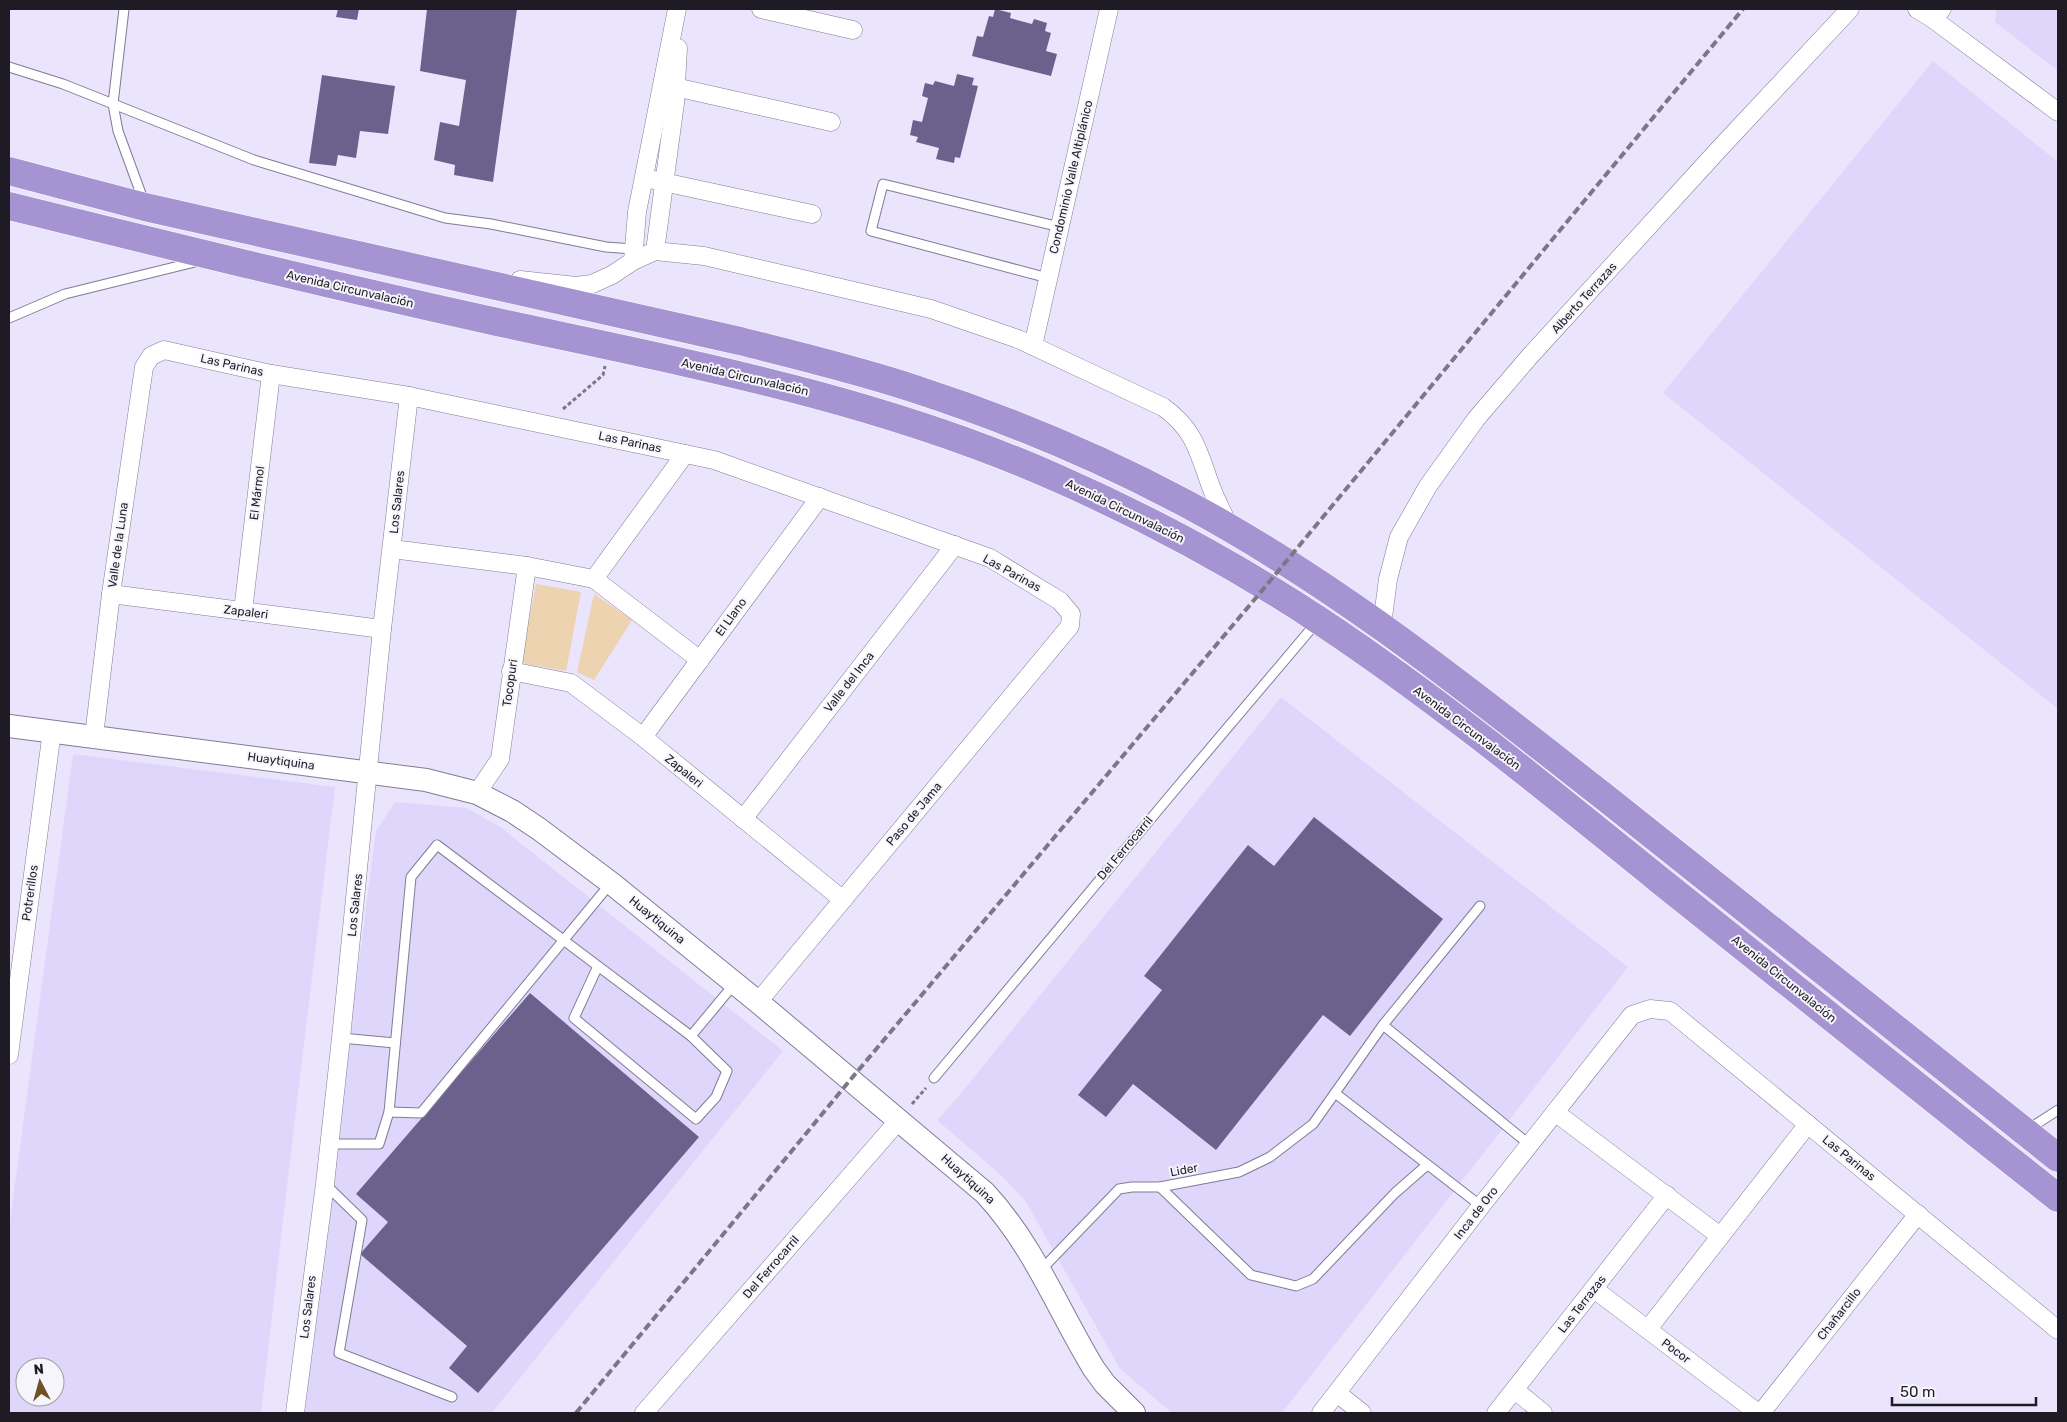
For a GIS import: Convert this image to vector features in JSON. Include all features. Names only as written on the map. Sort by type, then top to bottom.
[{"type":"highway","points":[[9,170],[146,207],[740,341],[911,388],[1009,422],[1081,452],[1229,527],[1342,598],[1382,626],[1560,762],[2058,1158]]},
{"type":"highway","name":"Avenida Circunvalación","points":[[9,206],[360,292],[765,380],[912,422],[1009,458],[1102,498],[1235,568],[1319,620],[1394,673],[1480,738],[2058,1198]]},
{"type":"street","points":[[655,251],[664,182],[669,86],[678,9]]},
{"type":"street","points":[[761,9],[853,30]]},
{"type":"street","name":"Condominio Valle Altiplánico","points":[[1033,346],[1109,9]]},
{"type":"street","name":"Alberto Terrazas","points":[[1382,626],[1388,579],[1400,537],[1428,486],[1476,420],[1537,349],[1687,184],[1850,9]]},
{"type":"street","points":[[1917,9],[1937,14],[2058,112]]},
{"type":"street","points":[[669,86],[831,122]]},
{"type":"street","points":[[633,255],[637,212],[644,177],[669,86]]},
{"type":"street","points":[[644,177],[812,214]]},
{"type":"street","points":[[405,266],[454,264],[521,280],[576,286],[592,284],[612,275],[633,255],[655,251],[704,256],[931,309],[1018,339],[1163,407],[1175,416],[1193,438],[1213,493],[1229,527]]},
{"type":"street","name":"Las Parinas","points":[[151,356],[164,350],[271,374],[409,396],[714,460],[990,558],[1060,601],[1071,614],[1070,626]]},
{"type":"street","name":"Valle de la Luna","points":[[94,736],[111,594],[144,367],[151,356]]},
{"type":"street","name":"El Mármol","points":[[243,611],[271,374]]},
{"type":"street","name":"Los Salares","points":[[294,1413],[325,1184],[369,773],[382,629],[409,396]]},
{"type":"street","points":[[594,579],[685,454]]},
{"type":"street","name":"El Llano","points":[[643,738],[820,497]]},
{"type":"street","name":"Valle del Inca","points":[[743,819],[955,545]]},
{"type":"street","points":[[392,549],[527,566],[594,579],[700,660]]},
{"type":"street","name":"Tocopuri","points":[[477,793],[500,758],[527,566]]},
{"type":"street","name":"Zapaleri","points":[[111,594],[382,629]]},
{"type":"street","name":"Paso de Jama","points":[[758,1002],[1070,626]]},
{"type":"street","name":"Zapaleri","points":[[511,671],[571,683],[643,738],[843,900]]},
{"type":"street","name":"Huaytiquina","points":[[9,726],[426,780],[477,793],[526,820],[611,883],[758,1002],[985,1193],[1016,1230],[1041,1270],[1094,1369],[1105,1384],[1134,1413]]},
{"type":"street","name":"Potrerillos","points":[[9,1055],[52,731]]},
{"type":"street","name":"Las Parinas","points":[[1632,1015],[1650,1009],[1670,1011],[2058,1330]]},
{"type":"street","name":"Inca de Oro","points":[[1321,1413],[1632,1015]]},
{"type":"street","points":[[1556,1113],[1720,1236]]},
{"type":"street","name":"Del Ferrocarril","points":[[644,1413],[899,1120]]},
{"type":"street","points":[[1648,1330],[1808,1124]]},
{"type":"street","name":"Las Terrazas","points":[[1496,1413],[1667,1195]]},
{"type":"street","name":"Chañarcillo","points":[[1759,1413],[1918,1214]]},
{"type":"street","name":"Pocor","points":[[1594,1289],[1759,1413]]},
{"type":"street","points":[[1514,1390],[1543,1413]]},
{"type":"street","points":[[1337,1393],[1362,1413]]},
{"type":"lane","points":[[124,9],[114,104],[118,131],[146,207]]},
{"type":"lane","points":[[9,67],[63,84],[254,160],[446,218],[491,224],[606,246],[633,255]]},
{"type":"lane","points":[[1048,278],[871,231],[883,184],[1060,227]]},
{"type":"lane","points":[[9,318],[65,294],[217,257]]},
{"type":"lane","name":"Del Ferrocarril","points":[[934,1078],[1319,620]]},
{"type":"lane","points":[[329,1144],[379,1144],[389,1112],[411,876],[437,845],[564,940],[691,1036],[727,1072],[716,1097],[696,1119],[574,1018],[598,966]]},
{"type":"lane","points":[[389,1112],[422,1113],[611,883]]},
{"type":"lane","name":"Lider","points":[[1041,1270],[1113,1193],[1125,1187],[1160,1188],[1239,1172],[1270,1157],[1313,1124],[1383,1025],[1480,906]]},
{"type":"lane","points":[[691,1036],[735,984]]},
{"type":"lane","points":[[1383,1025],[1530,1145]]},
{"type":"lane","points":[[341,1038],[395,1043]]},
{"type":"lane","points":[[1335,1093],[1481,1206]]},
{"type":"lane","points":[[2025,1132],[2058,1110]]},
{"type":"lane","points":[[1160,1188],[1251,1275],[1296,1286],[1313,1279],[1395,1193],[1427,1165]]},
{"type":"lane","points":[[325,1184],[362,1220],[339,1353],[452,1397]]},
{"type":"path","points":[[899,1120],[934,1078]]},
{"type":"shaded area","points":[[1996,9],[2058,9],[2058,71],[1995,22]]},
{"type":"shaded area","points":[[1933,61],[2058,162],[2058,709],[1663,393]]},
{"type":"shaded area","points":[[536,584],[581,592],[566,671],[521,663]]},
{"type":"shaded area","points":[[594,594],[632,620],[594,680],[577,672]]},
{"type":"shaded area","points":[[1281,697],[1628,967],[1282,1413],[1172,1413],[1120,1369],[1026,1202],[1005,1179],[937,1120],[958,1097]]},
{"type":"shaded area","points":[[73,754],[335,787],[261,1413],[9,1413],[9,1228]]},
{"type":"shaded area","points":[[395,802],[466,808],[499,826],[783,1051],[492,1413],[300,1413],[376,831]]},
{"type":"building","points":[[338,9],[359,9],[357,20],[336,17]]},
{"type":"building","points":[[427,9],[517,9],[493,182],[454,175],[455,165],[434,160],[440,122],[459,126],[466,80],[420,71]]},
{"type":"building","points":[[995,9],[1011,13],[1010,18],[1032,24],[1034,19],[1047,23],[1045,31],[1051,33],[1046,51],[1057,54],[1051,76],[972,56],[977,36],[983,37],[989,16],[993,17]]},
{"type":"building","points":[[957,74],[974,78],[972,85],[978,86],[960,158],[955,157],[954,163],[936,159],[939,148],[916,142],[918,137],[910,135],[913,120],[922,122],[928,98],[922,96],[925,83],[933,85],[935,81],[954,86]]},
{"type":"building","points":[[322,75],[395,86],[388,134],[360,131],[356,158],[338,155],[336,166],[309,163]]},
{"type":"building","points":[[1314,817],[1443,919],[1350,1036],[1323,1015],[1216,1150],[1133,1084],[1106,1117],[1078,1095],[1162,990],[1144,976],[1248,845],[1274,866]]},
{"type":"building","points":[[530,993],[699,1137],[478,1393],[449,1368],[467,1346],[360,1254],[388,1222],[356,1194]]},
{"type":"railway","points":[[576,1413],[851,1079],[1265,587],[1743,9]]}]
